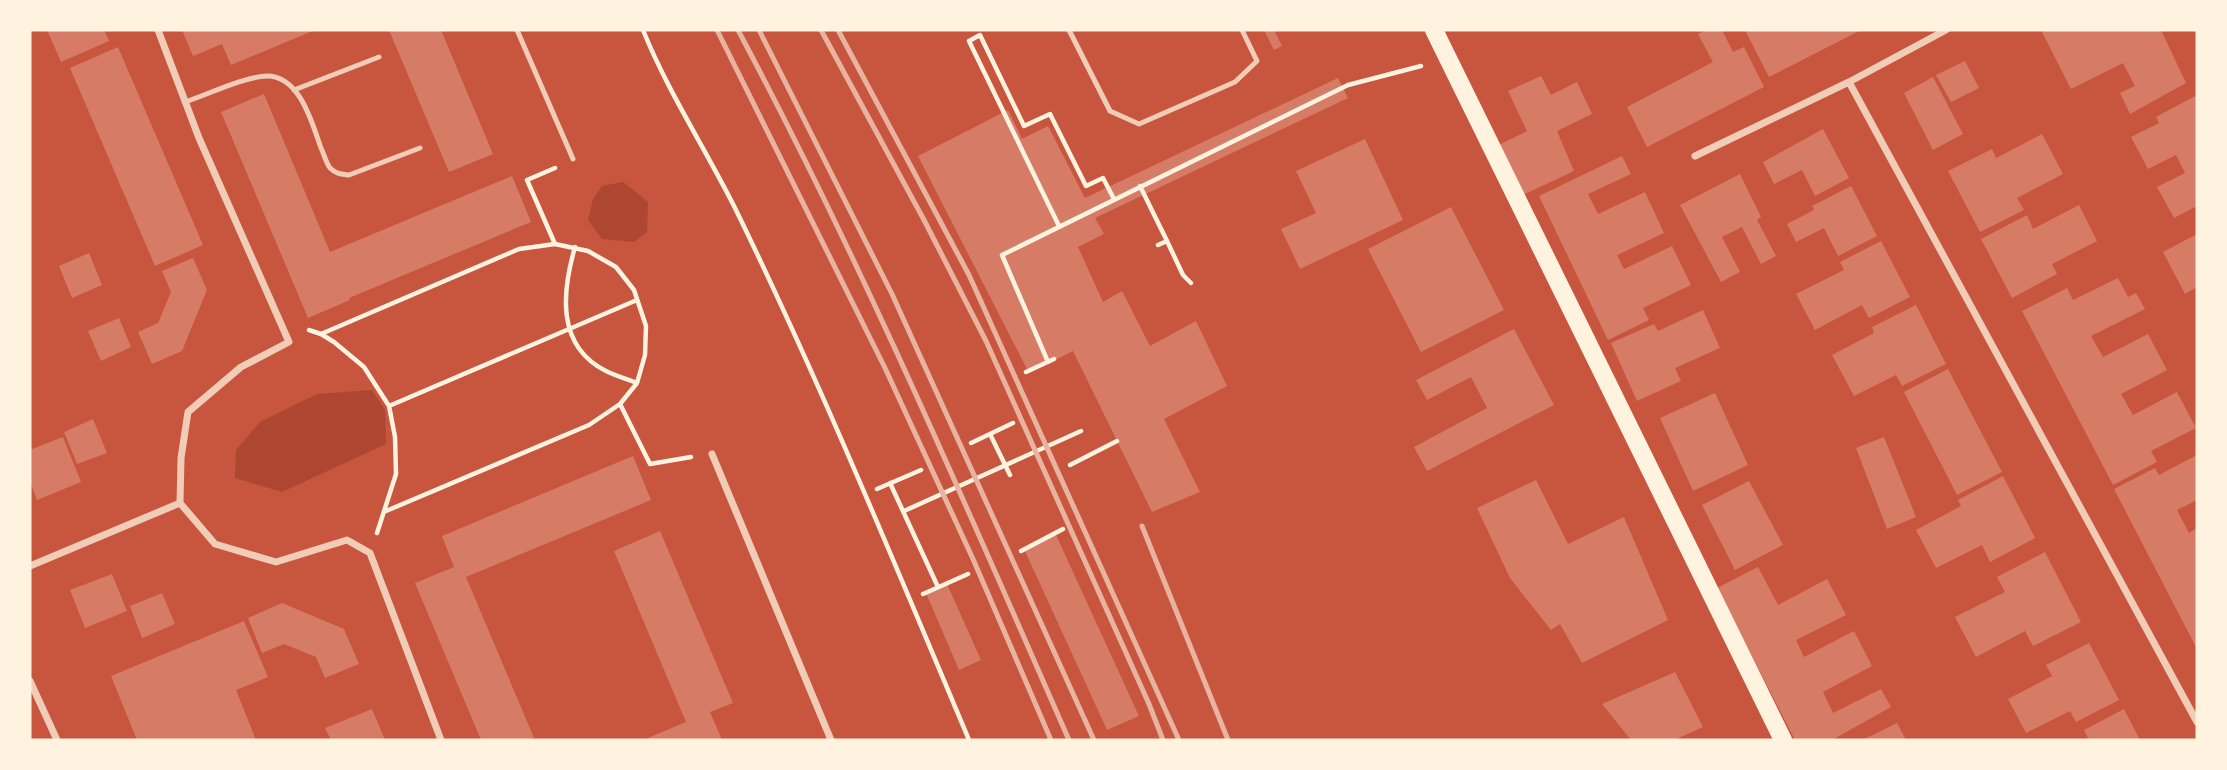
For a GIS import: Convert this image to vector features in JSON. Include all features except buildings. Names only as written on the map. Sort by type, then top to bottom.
[{"type":"main road","points":[[1434,30],[1783,740]]},
{"type":"street","points":[[158,30],[289,342],[241,367],[188,412],[181,458],[180,503],[215,544],[276,562],[347,540],[370,553],[441,740]]},
{"type":"street","points":[[1695,156],[1849,82],[1946,30]]},
{"type":"street","points":[[1849,82],[2197,722]]},
{"type":"street","points":[[712,454],[831,740]]},
{"type":"street","points":[[30,566],[180,503]]},
{"type":"street","points":[[30,681],[57,740]]},
{"type":"lane","points":[[517,30],[573,159]]},
{"type":"lane","points":[[1069,30],[1110,111],[1139,124],[1235,82],[1258,61],[1242,30]]},
{"type":"lane","points":[[295,90],[379,57]]},
{"type":"lane","points":[[186,102],[264,76],[284,79],[295,90],[306,109],[329,167],[338,174],[349,175],[421,148]]},
{"type":"path","points":[[643,30],[660,72],[734,207],[856,472],[969,740]]},
{"type":"path","points":[[1059,226],[968,41],[978,31],[1024,126],[1050,114],[1086,187],[1103,178],[1114,199]]},
{"type":"path","points":[[1026,372],[1051,360],[1002,254],[1348,85],[1433,63]]},
{"type":"path","points":[[555,244],[527,180],[573,159]]},
{"type":"path","points":[[1140,187],[1183,275],[1191,283]]},
{"type":"path","points":[[1157,245],[1167,241]]},
{"type":"path","points":[[320,334],[519,249],[555,244],[576,247],[616,267],[634,290],[646,326],[645,355],[637,383],[620,404],[589,425],[386,511]]},
{"type":"path","points":[[576,247],[566,276],[564,308],[570,329],[580,350],[604,370],[637,383]]},
{"type":"path","points":[[389,406],[637,300]]},
{"type":"path","points":[[289,342],[297,326],[320,334],[363,367],[389,406],[395,437],[396,474],[370,553]]},
{"type":"path","points":[[620,404],[650,464],[712,454]]},
{"type":"path","points":[[971,443],[1013,423]]},
{"type":"path","points":[[904,511],[1081,431]]},
{"type":"path","points":[[990,434],[1010,475]]},
{"type":"path","points":[[1070,465],[1117,442]]},
{"type":"path","points":[[1089,448],[1092,454]]},
{"type":"path","points":[[877,489],[921,470]]},
{"type":"path","points":[[890,482],[938,587]]},
{"type":"path","points":[[1021,551],[1063,529]]},
{"type":"path","points":[[923,594],[968,574]]},
{"type":"shaded area","points":[[623,182],[648,202],[647,232],[634,242],[602,239],[588,220],[593,199],[602,186]]},
{"type":"shaded area","points":[[372,390],[385,410],[386,444],[282,492],[235,478],[236,450],[260,422],[317,394]]},
{"type":"railway","points":[[717,30],[885,368],[973,559],[1051,740]]},
{"type":"railway","points":[[738,30],[869,293],[951,471],[1069,740]]},
{"type":"railway","points":[[759,30],[892,294],[1094,740]]},
{"type":"railway","points":[[821,30],[986,341],[1163,740]]},
{"type":"railway","points":[[838,30],[969,275],[1179,740]]},
{"type":"railway","points":[[1142,526],[1228,740]]}]
